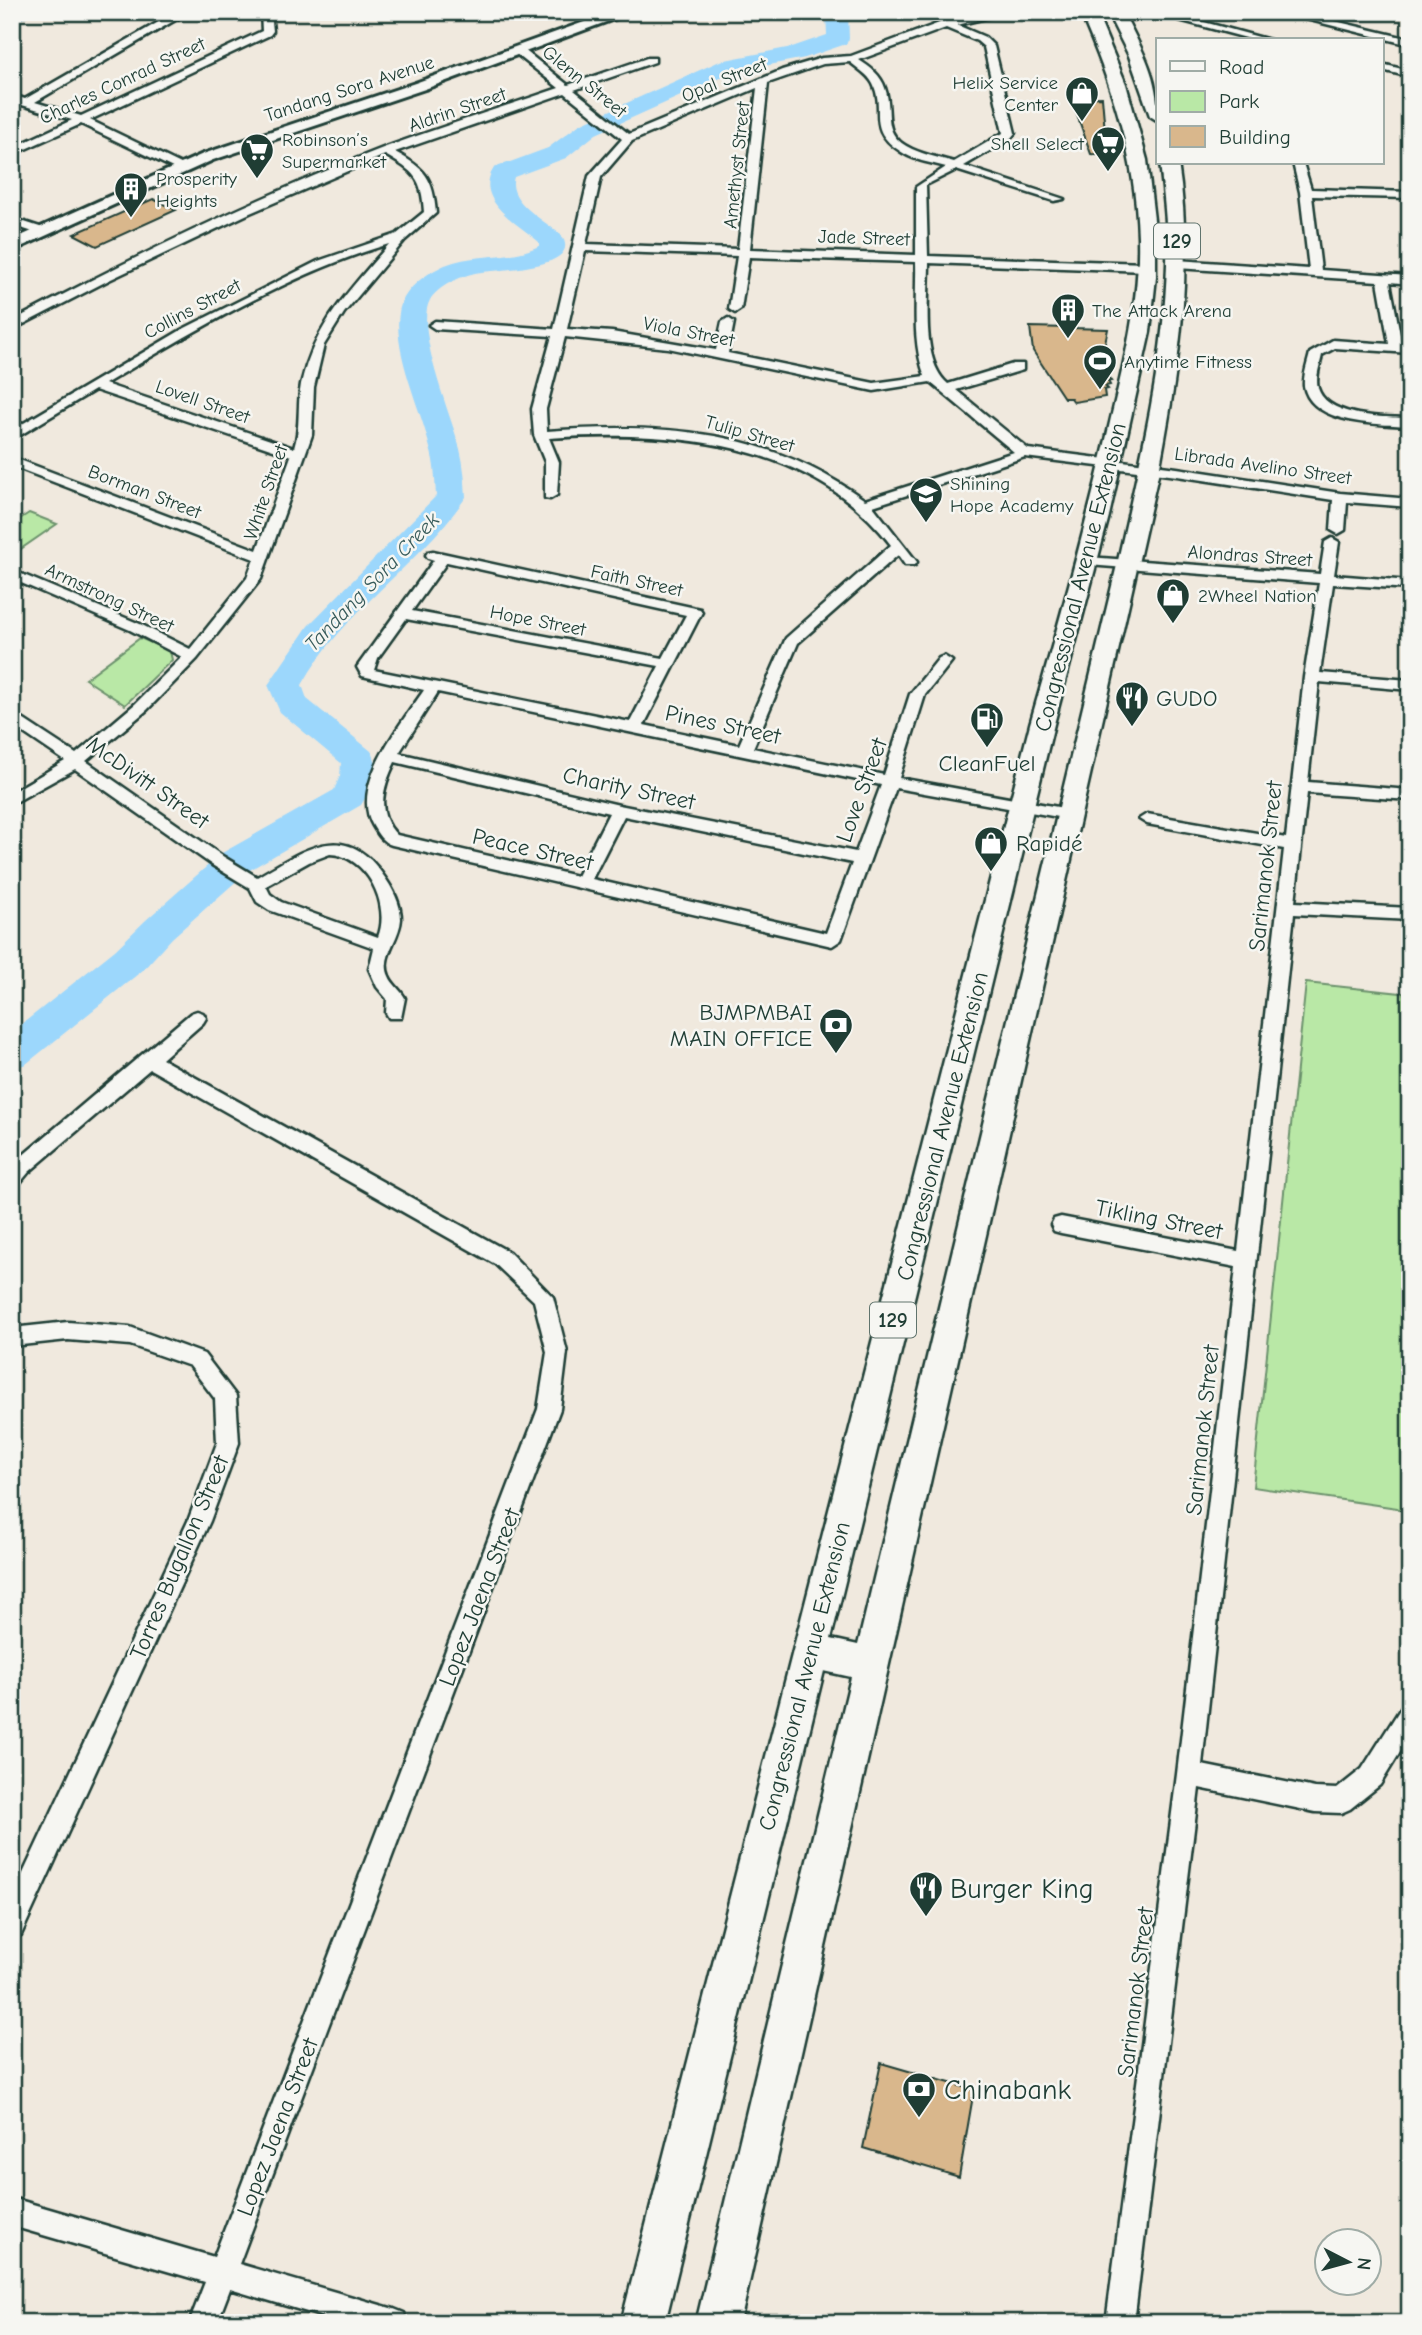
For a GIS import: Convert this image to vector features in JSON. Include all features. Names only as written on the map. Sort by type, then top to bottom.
[{"type":"main road","name":"Tandang Sora Avenue","points":[[12,246],[181,168],[249,141],[519,51],[626,12]]},
{"type":"main road","name":"Congressional Avenue Extension","points":[[718,2323],[1149,468],[1158,318],[1146,267],[1143,187],[1134,134],[1118,79],[1088,12]]},
{"type":"main road","points":[[1115,12],[1137,56],[1156,110]]},
{"type":"main road","name":"Congressional Avenue Extension","points":[[643,2323],[1042,723],[1088,561],[1111,463],[1177,264],[1177,223],[1169,164]]},
{"type":"main road","points":[[810,1651],[872,1665]]},
{"type":"street","points":[[27,102],[184,12]]},
{"type":"street","name":"Charles Conrad Street","points":[[12,152],[266,33],[266,12]]},
{"type":"street","name":"Opal Street","points":[[550,495],[552,462],[541,435],[538,409],[568,301],[596,176],[628,139],[764,82],[822,61],[852,59],[946,24],[1006,12]]},
{"type":"street","points":[[1154,12],[1257,38]]},
{"type":"street","points":[[1283,12],[1410,42]]},
{"type":"street","points":[[946,24],[981,39],[989,46],[1009,133],[925,184],[923,335],[926,362],[933,378],[1024,453]]},
{"type":"street","name":"Glenn Street","points":[[519,51],[628,139]]},
{"type":"street","points":[[852,59],[874,77],[879,86],[884,132],[889,140],[906,151],[1058,199]]},
{"type":"street","name":"Aldrin Street","points":[[12,326],[124,268],[246,211],[386,151],[651,61]]},
{"type":"street","points":[[1384,68],[1410,74]]},
{"type":"street","name":"Amethyst Street","points":[[735,309],[764,82]]},
{"type":"street","points":[[12,98],[80,120],[181,168]]},
{"type":"street","name":"White Street","points":[[12,799],[77,761],[141,707],[192,656],[254,579],[305,435],[307,387],[318,345],[339,310],[401,237],[430,213],[429,185],[417,169],[386,151]]},
{"type":"street","points":[[1298,164],[1306,192],[1315,273]]},
{"type":"street","points":[[1306,192],[1410,195]]},
{"type":"street","points":[[12,221],[42,231]]},
{"type":"street","name":"Collins Street","points":[[12,436],[94,385],[225,311],[358,248],[401,237]]},
{"type":"street","name":"Jade Street","points":[[581,247],[1146,267]]},
{"type":"street","points":[[1177,264],[1410,279]]},
{"type":"street","points":[[1384,278],[1403,349],[1333,344],[1325,347],[1316,353],[1311,387],[1317,398],[1333,411],[1348,417],[1410,422]]},
{"type":"street","points":[[721,356],[729,322]]},
{"type":"street","name":"Viola Street","points":[[435,325],[612,336],[874,387],[933,378]]},
{"type":"street","points":[[946,389],[1018,367]]},
{"type":"street","name":"Lovell Street","points":[[94,385],[299,454]]},
{"type":"street","name":"Tulip Street","points":[[541,435],[631,430],[719,441],[760,452],[833,484],[863,505],[910,562]]},
{"type":"street","points":[[863,505],[1024,453]]},
{"type":"street","name":"Librada Avelino Street","points":[[1024,453],[1149,468],[1340,497],[1410,503]]},
{"type":"street","name":"Borman Street","points":[[12,461],[263,557]]},
{"type":"street","name":"Sarimanok Street","points":[[1120,2323],[1189,1774],[1312,677],[1340,497]]},
{"type":"street","points":[[744,751],[791,642],[899,546]]},
{"type":"street","name":"Faith Street","points":[[369,675],[365,667],[404,614],[438,557],[695,612],[666,663],[634,729]]},
{"type":"street","name":"Alondras Street","points":[[1088,561],[1410,585]]},
{"type":"street","name":"Armstrong Street","points":[[12,574],[135,627],[192,656]]},
{"type":"street","name":"Hope Street","points":[[404,614],[666,663]]},
{"type":"street","name":"Love Street","points":[[832,940],[890,781],[918,694],[944,661]]},
{"type":"street","name":"Pines Street","points":[[369,675],[890,781],[1069,814]]},
{"type":"street","points":[[1312,677],[1410,685]]},
{"type":"street","name":"Peace Street","points":[[433,688],[390,756],[374,800],[374,809],[386,834],[392,839],[832,940]]},
{"type":"street","name":"McDivitt Street","points":[[12,718],[257,884],[263,898],[275,906],[383,945]]},
{"type":"street","name":"Charity Street","points":[[390,756],[619,810],[860,859]]},
{"type":"street","points":[[1300,787],[1410,795]]},
{"type":"street","points":[[581,884],[619,810]]},
{"type":"street","points":[[1147,819],[1294,845]]},
{"type":"street","points":[[257,884],[329,848],[344,850],[371,868],[380,881],[392,919],[378,971],[381,980],[396,998],[395,1013]]},
{"type":"street","points":[[1287,908],[1410,914]]},
{"type":"street","points":[[12,1179],[22,1167],[197,1018]]},
{"type":"street","name":"Lopez Jaena Street","points":[[149,1060],[502,1258],[543,1297],[557,1352],[549,1409],[204,2323]]},
{"type":"street","name":"Tikling Street","points":[[1061,1225],[1247,1261]]},
{"type":"street","name":"Torres Bugallon Street","points":[[12,1337],[68,1331],[130,1336],[197,1360],[225,1395],[228,1443],[199,1521],[12,1926]]},
{"type":"street","points":[[1189,1774],[1315,1800],[1341,1801],[1371,1777],[1410,1714]]},
{"type":"street","points":[[12,2212],[394,2323]]},
{"type":"green space","points":[[29,513],[57,524],[12,555],[12,524]]},
{"type":"green space","points":[[140,638],[170,651],[172,660],[125,705],[85,679]]},
{"type":"green space","points":[[1306,983],[1410,994],[1410,1516],[1397,1508],[1253,1487]]},
{"type":"building","points":[[1102,97],[1107,155],[1091,154],[1071,98]]},
{"type":"building","name":"Prosperity Heights","points":[[153,199],[176,210],[97,246],[74,234]]},
{"type":"building","points":[[1030,327],[1108,329],[1100,365],[1111,381],[1108,381],[1110,385],[1105,386],[1108,389],[1104,390],[1105,397],[1074,402],[1071,398],[1064,398],[1033,351]]},
{"type":"building","name":"Chinabank","points":[[881,2063],[974,2090],[959,2177],[863,2148]]},
{"type":"waterway","points":[[12,15],[18,12]]},
{"type":"waterway","name":"Tandang Sora Creek","points":[[12,1054],[129,960],[159,929],[235,862],[348,797],[358,776],[359,759],[292,704],[285,685],[319,633],[451,497],[449,465],[424,380],[413,333],[412,314],[416,300],[423,291],[454,271],[478,264],[529,259],[552,250],[552,240],[515,210],[501,193],[503,173],[557,153],[588,129],[728,66],[797,53],[838,39],[837,12]]},
{"type":"place","name":"Helix Service Center","points":[[1082,123]]},
{"type":"place","name":"Shell Select","points":[[1108,173]]},
{"type":"place","name":"Robinson’s Supermarket","points":[[257,180]]},
{"type":"place","name":"Prosperity Heights","points":[[131,219]]},
{"type":"place","name":"The Attack Arena","points":[[1068,340]]},
{"type":"place","name":"Anytime Fitness","points":[[1100,391]]},
{"type":"place","name":"Shining Hope Academy","points":[[926,524]]},
{"type":"place","name":"2Wheel Nation","points":[[1173,625]]},
{"type":"place","name":"GUDO","points":[[1132,728]]},
{"type":"place","name":"CleanFuel","points":[[987,749]]},
{"type":"place","name":"Rapidé","points":[[991,873]]},
{"type":"place","name":"BJMPMBAI MAIN OFFICE","points":[[836,1055]]},
{"type":"place","name":"Burger King","points":[[926,1918]]},
{"type":"place","name":"Chinabank","points":[[919,2119]]}]
